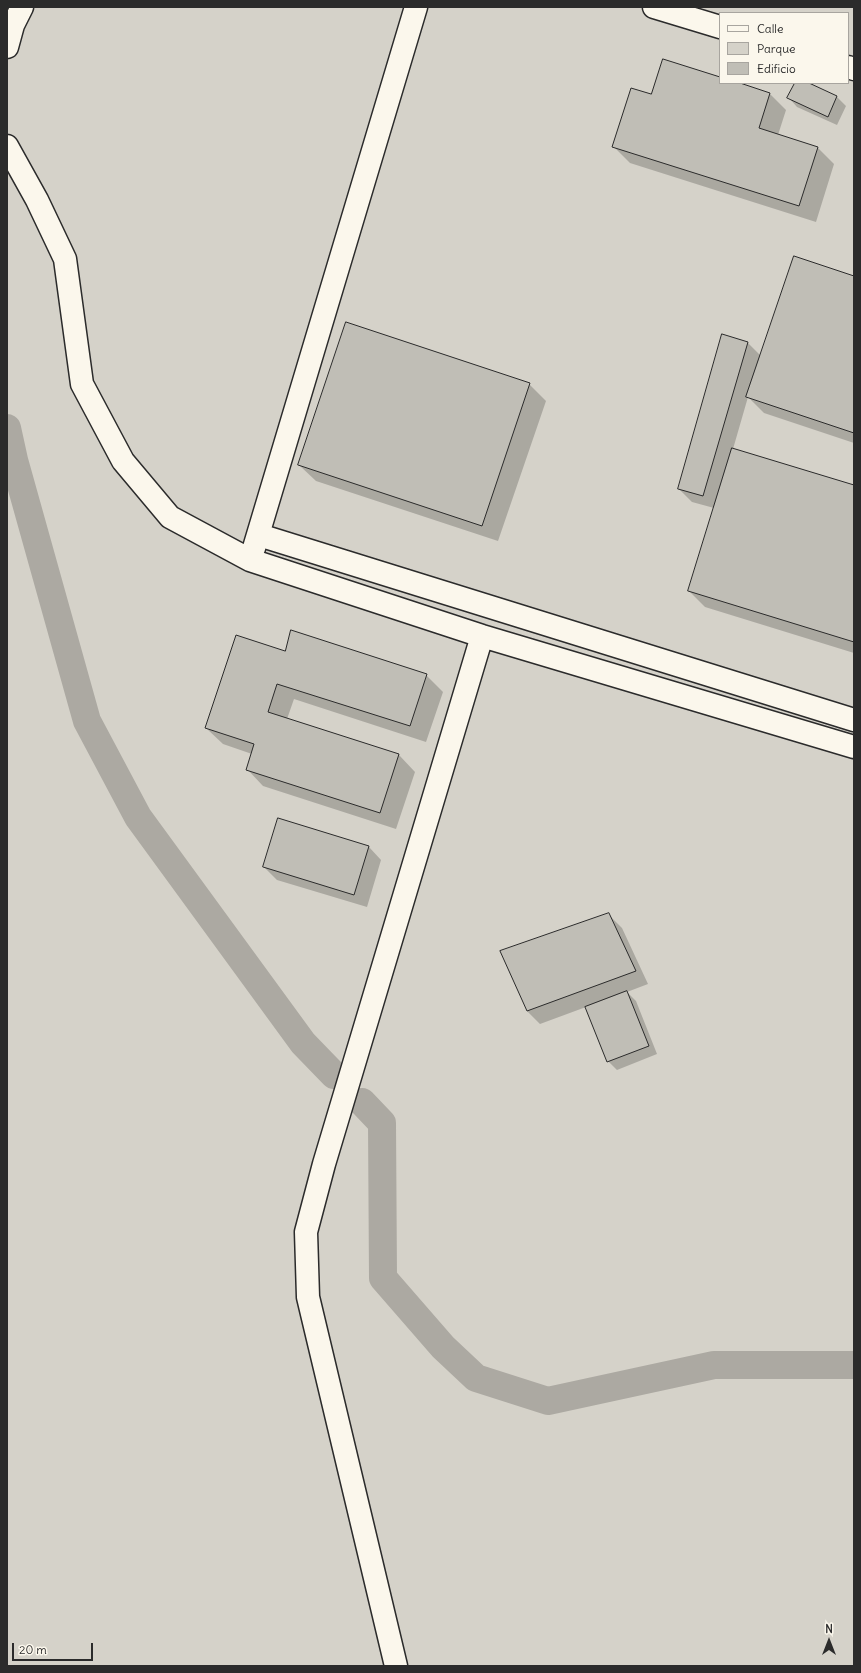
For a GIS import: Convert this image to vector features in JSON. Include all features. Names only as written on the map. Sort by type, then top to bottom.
[{"type":"street","points":[[7,47],[13,25],[22,7]]},
{"type":"street","points":[[250,560],[259,535],[416,7]]},
{"type":"street","points":[[654,7],[719,27]]},
{"type":"street","points":[[7,146],[37,200],[65,260],[82,384],[124,461],[170,517],[250,560],[482,636],[854,747]]},
{"type":"street","points":[[259,535],[854,720]]},
{"type":"street","points":[[396,1666],[308,1297],[306,1232],[324,1164],[482,636]]},
{"type":"green space","points":[[7,7],[854,7],[854,1666],[7,1666]]},
{"type":"building","points":[[663,59],[719,77],[719,84],[743,84],[770,93],[759,128],[818,147],[799,206],[612,147],[631,88],[651,94]]},
{"type":"building","points":[[794,84],[811,84],[837,96],[828,117],[787,98]]},
{"type":"building","points":[[794,256],[854,276],[854,433],[746,397]]},
{"type":"building","points":[[346,322],[530,383],[482,526],[298,465]]},
{"type":"building","points":[[722,334],[748,342],[703,496],[678,489]]},
{"type":"building","points":[[732,448],[854,485],[854,642],[688,591]]},
{"type":"building","points":[[291,630],[427,674],[410,726],[277,684],[268,712],[399,754],[380,813],[246,770],[254,744],[205,728],[236,635],[285,651]]},
{"type":"building","points":[[278,818],[369,846],[354,895],[263,867]]},
{"type":"building","points":[[609,913],[636,971],[527,1011],[500,951]]},
{"type":"building","points":[[627,991],[649,1046],[607,1062],[585,1007]]},
{"type":"waterway","points":[[7,428],[14,460],[87,721],[138,817],[303,1043],[334,1075]]},
{"type":"waterway","points":[[362,1102],[382,1123],[383,1278],[443,1347],[476,1378],[548,1401],[714,1365],[854,1365]]}]
